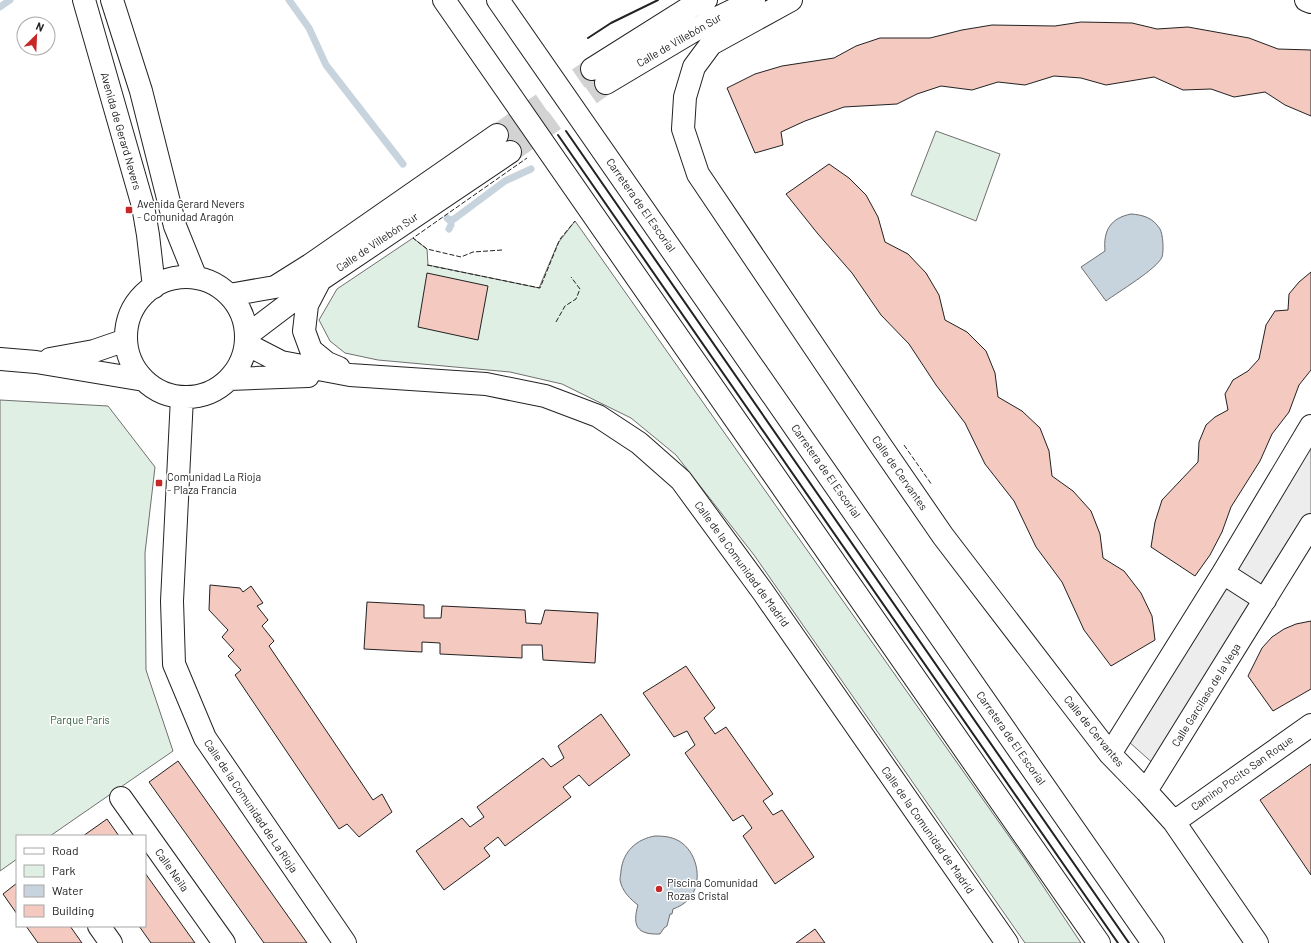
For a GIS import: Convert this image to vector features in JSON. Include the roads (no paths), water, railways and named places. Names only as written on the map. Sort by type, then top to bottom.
[{"type":"main road","points":[[444,0],[1098,943]]},
{"type":"main road","name":"Carretera de El Escorial","points":[[498,0],[1153,943]]},
{"type":"main road","points":[[511,0],[629,189]]},
{"type":"main road","name":"Calle de Villebón Sur","points":[[706,0],[692,6],[599,76],[754,0]]},
{"type":"main road","name":"Calle de Cervantes","points":[[791,0],[711,44],[694,67],[685,97],[683,130],[698,174],[943,536],[1110,754],[1174,822],[1257,943]]},
{"type":"main road","points":[[1306,0],[1311,2]]},
{"type":"main road","name":"Avenida de Gerard Nevers","points":[[86,6],[143,206],[154,287]]},
{"type":"main road","points":[[114,6],[142,91],[175,226],[196,278]]},
{"type":"main road","name":"Calle de Villebón Sur","points":[[229,295],[275,287],[504,144],[320,280],[246,340]]},
{"type":"main road","points":[[181,278],[196,278],[208,282],[229,295],[238,308],[244,321],[246,340],[243,357],[237,369],[229,379],[208,393],[195,397],[168,395],[155,389],[144,380],[135,368],[129,355],[126,340],[128,324],[133,310],[142,297],[154,287],[167,281],[181,278]]},
{"type":"main road","name":"Calle de la Comunidad de Madrid","points":[[320,280],[307,305],[304,331],[311,350],[327,363],[350,375]]},
{"type":"main road","points":[[36,362],[94,351],[126,340]]},
{"type":"main road","name":"Calle de la Comunidad de Madrid","points":[[246,340],[281,362],[350,375]]},
{"type":"main road","points":[[0,359],[36,362],[144,380]]},
{"type":"main road","name":"Calle de la Comunidad de Madrid","points":[[229,379],[350,375],[486,384],[545,396],[598,416],[639,443],[686,486],[763,592],[1007,943]]},
{"type":"main road","name":"Calle de la Comunidad de La Rioja","points":[[182,397],[172,601],[174,664],[205,738],[345,943]]},
{"type":"main road","points":[[1110,754],[1223,573],[1311,426]]},
{"type":"main road","name":"Calle Garcilaso de la Vega","points":[[1146,791],[1311,525]]},
{"type":"main road","points":[[1223,573],[1265,600]]},
{"type":"main road","name":"Camino Pocito San Roque","points":[[1174,822],[1311,725]]},
{"type":"main road","name":"Calle Neila","points":[[121,798],[224,943]]},
{"type":"main road","points":[[100,927],[111,943]]},
{"type":"water","points":[[1131,214],[1148,218],[1160,229],[1163,243],[1162,257],[1153,268],[1106,301],[1081,267],[1105,251],[1105,237],[1113,222]]},
{"type":"water","name":"Piscina Comunidad Rozas Cristal","points":[[655,836],[673,838],[682,843],[692,855],[697,870],[696,885],[689,899],[673,909],[667,926],[660,934],[646,933],[638,928],[636,924],[636,912],[638,905],[627,894],[620,880],[622,864],[628,852],[642,840]]},
{"type":"waterway","points":[[0,7],[10,0]]},
{"type":"waterway","points":[[289,0],[309,28],[326,65],[403,164]]},
{"type":"waterway","points":[[447,218],[449,220],[454,219],[505,181],[531,169]]},
{"type":"waterway","points":[[449,229],[451,220]]},
{"type":"tunnel","points":[[497,135],[592,69]]},
{"type":"tunnel","points":[[510,152],[606,83]]},
{"type":"place","name":"Avenida Gerard Nevers - Comunidad Aragón","points":[[129,210]]},
{"type":"place","name":"Comunidad La Rioja - Plaza Francia","points":[[159,483]]},
{"type":"place","name":"Piscina Comunidad Rozas Cristal","points":[[659,889]]},
{"type":"park label","name":"Parque París","points":[[80,720]]}]
